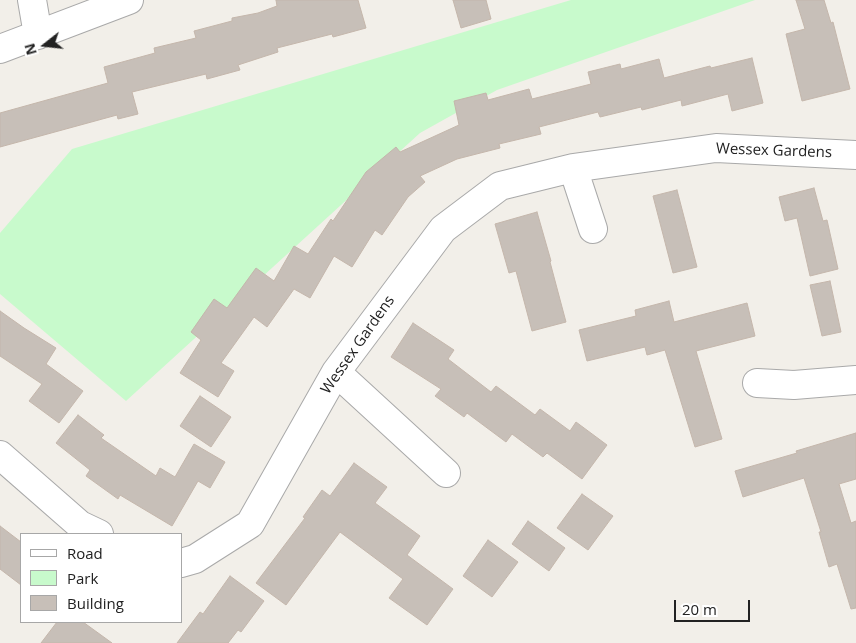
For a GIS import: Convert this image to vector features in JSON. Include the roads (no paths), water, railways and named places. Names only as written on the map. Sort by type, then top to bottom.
[{"type":"street","points":[[32,0],[38,35]]},
{"type":"street","points":[[0,49],[130,0]]},
{"type":"street","name":"Wessex Gardens","points":[[182,563],[195,560],[250,524],[336,372],[443,229],[500,186],[573,168],[716,148],[856,154]]},
{"type":"street","points":[[573,168],[593,229]]},
{"type":"street","points":[[336,372],[446,473]]},
{"type":"street","points":[[756,383],[794,395],[856,380]]},
{"type":"street","points":[[0,455],[80,525],[97,533]]}]
